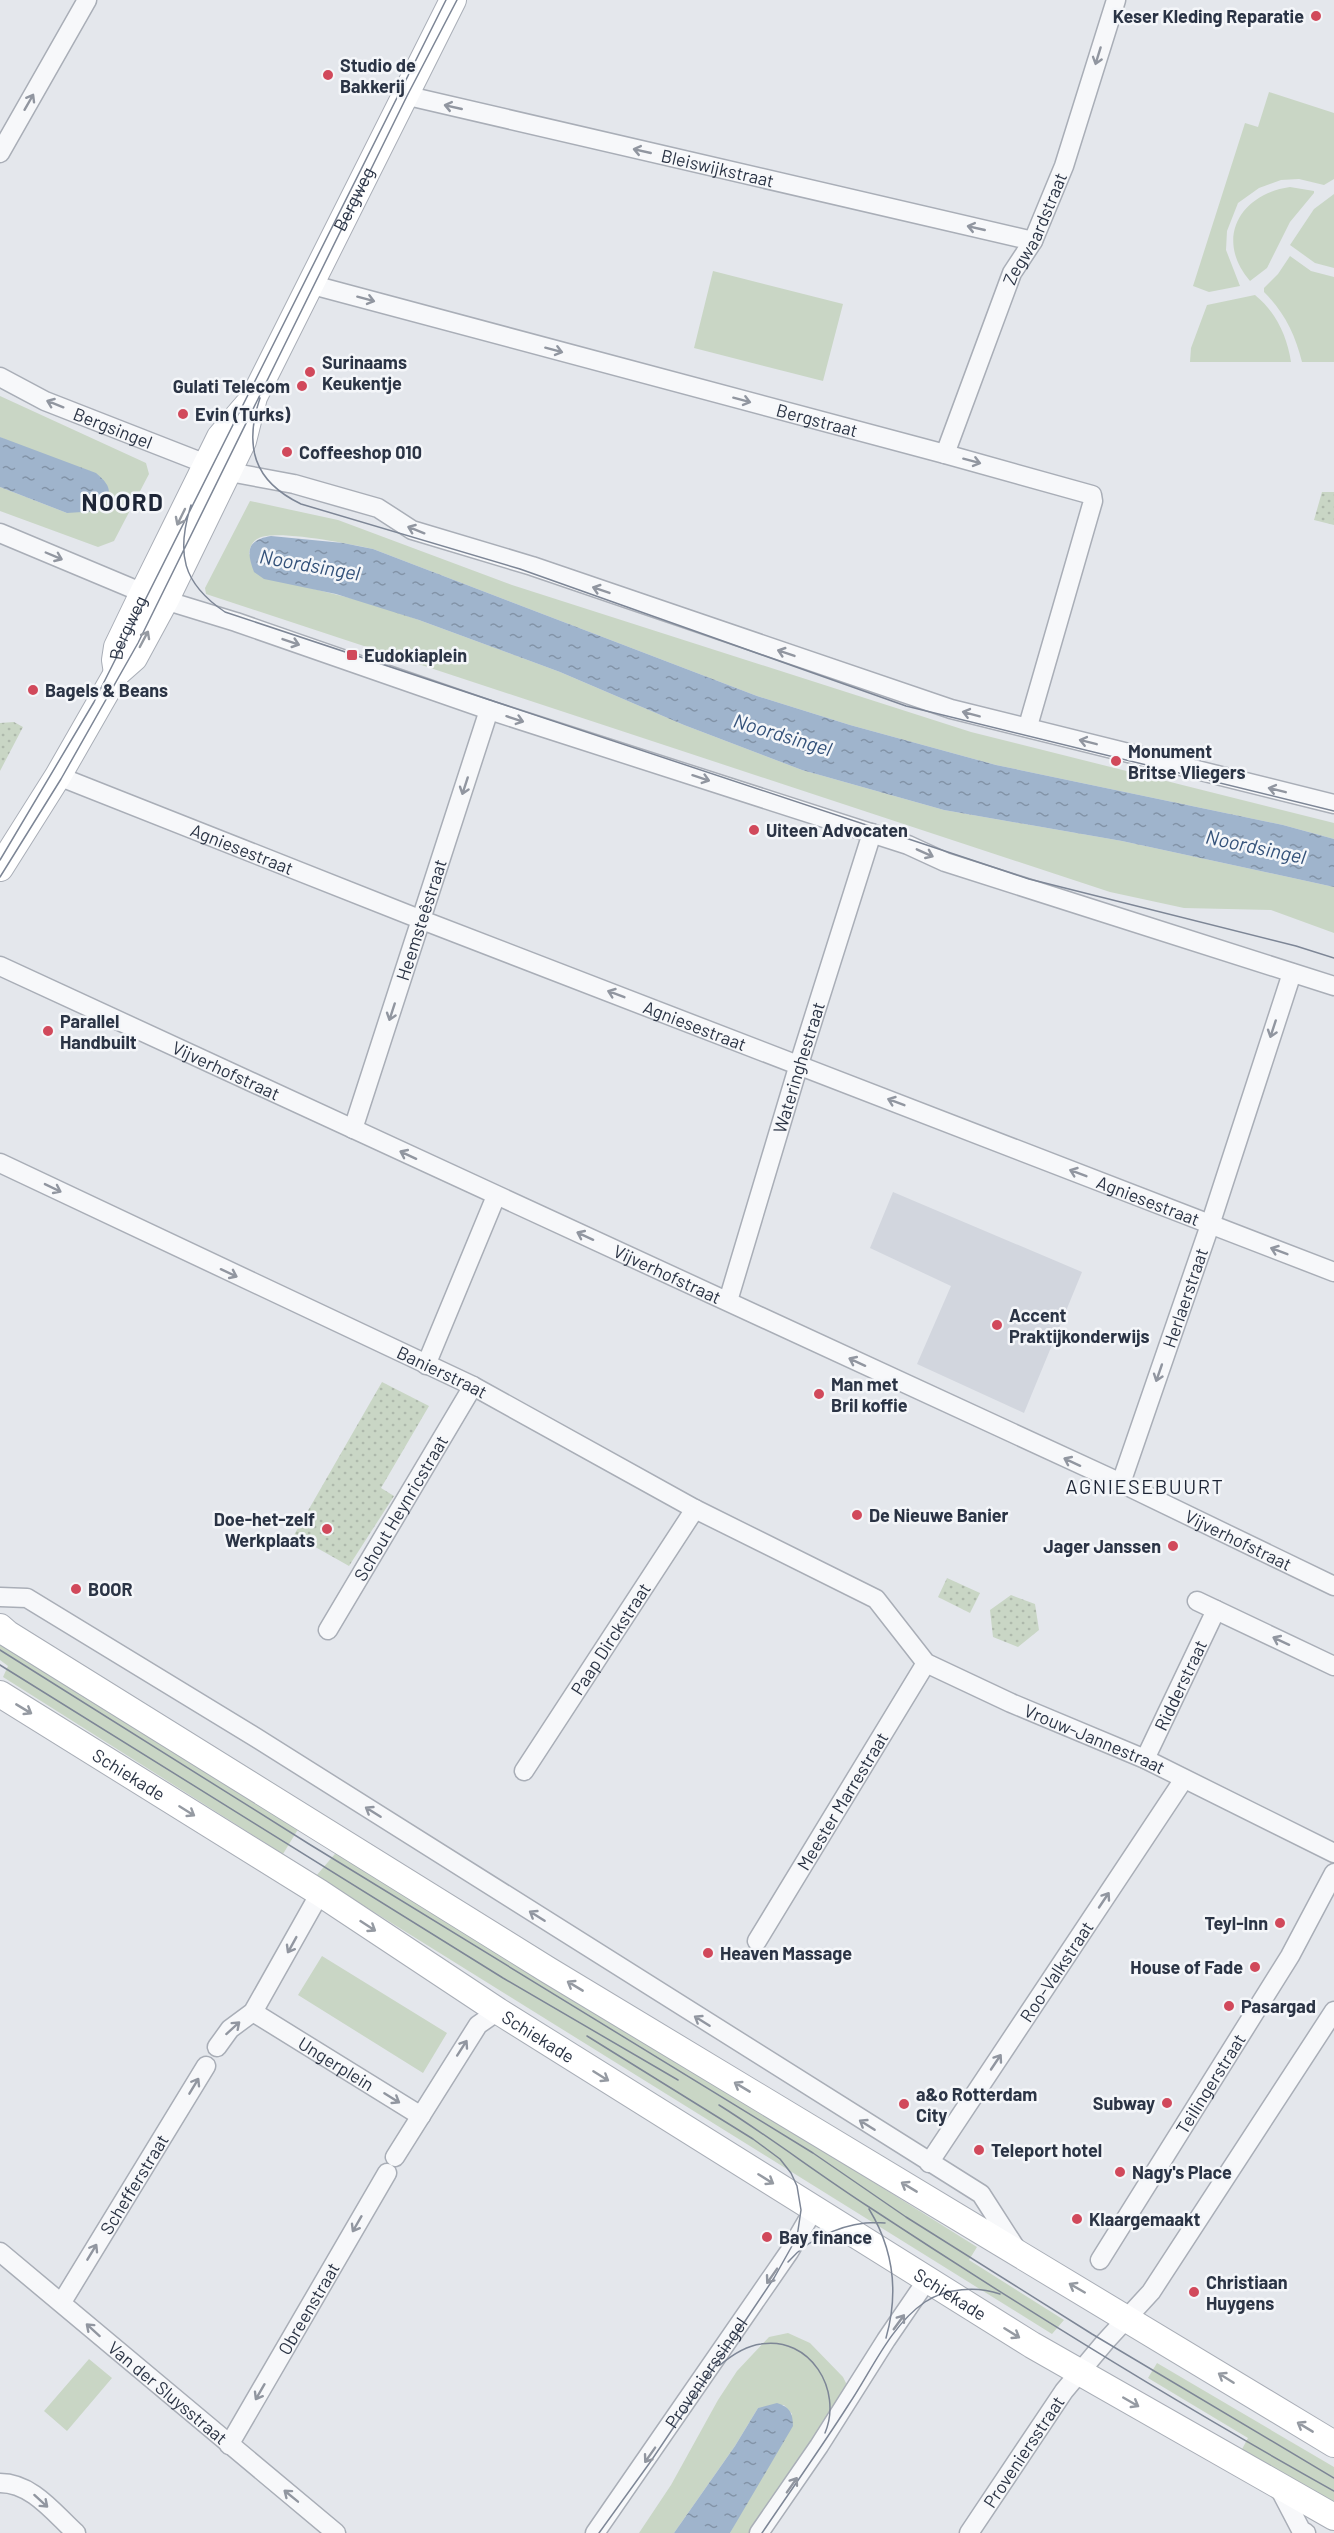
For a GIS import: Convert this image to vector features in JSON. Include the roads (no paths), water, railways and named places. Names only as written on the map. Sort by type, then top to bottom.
[{"type":"main road","name":"Bergweg","points":[[0,868],[58,776],[117,673],[134,658],[154,596],[218,468],[243,441],[254,397],[453,0]]},
{"type":"main road","points":[[0,1627],[538,1964],[1127,2317],[1334,2444]]},
{"type":"main road","name":"Schiekade","points":[[0,1694],[320,1893],[498,2011],[927,2280],[1072,2382],[1278,2486],[1334,2517]]},
{"type":"street","points":[[0,153],[87,0]]},
{"type":"street","name":"Zegwaardstraat","points":[[945,454],[1012,273],[1033,241],[1064,166],[1116,0]]},
{"type":"street","name":"Bleiswijkstraat","points":[[404,95],[1033,241]]},
{"type":"street","name":"Bergstraat","points":[[309,284],[1092,495],[1094,501],[1028,726]]},
{"type":"street","name":"Bergsingel","points":[[0,377],[45,401],[218,468]]},
{"type":"street","points":[[218,468],[294,484],[378,508],[412,530],[532,566],[951,709],[999,722],[1028,726],[1334,804]]},
{"type":"street","points":[[0,533],[154,596],[489,710],[872,833],[945,862],[1334,987]]},
{"type":"street","name":"Heemsteêstraat","points":[[353,1129],[489,710]]},
{"type":"street","name":"Agniesestraat","points":[[58,776],[422,920],[1334,1272]]},
{"type":"street","name":"Wateringhestraat","points":[[728,1301],[799,1064],[872,833]]},
{"type":"street","name":"Vijverhofstraat","points":[[0,966],[728,1301],[962,1412],[1121,1483],[1334,1586]]},
{"type":"street","name":"Herlaerstraat","points":[[1121,1483],[1210,1225],[1292,973]]},
{"type":"street","name":"Banierstraat","points":[[0,1163],[473,1386],[695,1509],[876,1599]]},
{"type":"street","points":[[426,1365],[496,1196]]},
{"type":"street","name":"Schout Heynricstraat","points":[[328,1630],[473,1386]]},
{"type":"street","name":"Paap Dirckstraat","points":[[524,1771],[695,1509]]},
{"type":"street","points":[[0,1597],[27,1598],[255,1737],[981,2194],[1020,2254]]},
{"type":"street","name":"Vrouw-Jannestraat","points":[[876,1599],[926,1663],[1011,1703],[1145,1759],[1334,1853]]},
{"type":"street","points":[[1197,1601],[1334,1666]]},
{"type":"street","name":"Ridderstraat","points":[[1145,1759],[1216,1610]]},
{"type":"street","name":"Meester Marrestraat","points":[[757,1941],[926,1663]]},
{"type":"street","name":"Roo-Valkstraat","points":[[929,2163],[1184,1779]]},
{"type":"street","name":"Teilingerstraat","points":[[1100,2260],[1290,1956],[1334,1873]]},
{"type":"street","points":[[217,2047],[230,2029],[253,2012],[320,1893]]},
{"type":"street","points":[[421,2116],[478,2025],[498,2011]]},
{"type":"street","points":[[1072,2382],[1151,2292],[1334,2011]]},
{"type":"street","name":"Ungerplein","points":[[253,2012],[421,2116]]},
{"type":"street","name":"Schefferstraat","points":[[62,2302],[206,2066]]},
{"type":"street","name":"Obreenstraat","points":[[229,2445],[421,2116]]},
{"type":"street","name":"Provenierssingel","points":[[594,2533],[789,2252],[814,2209]]},
{"type":"street","name":"Van der Sluysstraat","points":[[0,2252],[336,2533]]},
{"type":"street","points":[[759,2533],[819,2446],[927,2280]]},
{"type":"street","name":"Proveniersstraat","points":[[969,2533],[1072,2382]]},
{"type":"street","points":[[0,2483],[16,2484],[27,2488],[76,2533]]},
{"type":"street","points":[[1278,2486],[1301,2530],[1306,2533]]},
{"type":"water","points":[[0,437],[96,473],[108,487],[106,500],[97,511],[67,513],[0,487]]},
{"type":"water","name":"Noordsingel","points":[[271,536],[343,543],[373,549],[757,696],[850,725],[996,765],[1283,825],[1334,839],[1334,887],[1122,841],[944,810],[802,770],[684,725],[560,672],[419,620],[336,594],[264,579],[254,572],[250,552],[257,540]]},
{"type":"water","points":[[777,2403],[790,2411],[793,2426],[730,2533],[674,2533],[735,2446],[758,2408]]},
{"type":"tram line","points":[[0,860],[94,702],[446,0]]},
{"type":"tram line","points":[[0,877],[61,779],[138,643],[407,96],[457,0]]},
{"type":"tram line","points":[[260,398],[253,432],[253,447],[257,460],[263,473],[272,484],[301,504],[520,569],[906,706],[1334,811]]},
{"type":"tram line","points":[[191,505],[184,538],[186,566],[199,590],[225,612],[1029,879],[1296,946],[1334,958]]},
{"type":"tram line","points":[[0,1650],[309,1844],[813,2153],[906,2217],[1092,2334],[1334,2478]]},
{"type":"tram line","points":[[0,1665],[503,1978],[678,2080]]},
{"type":"tram line","points":[[587,2036],[753,2139],[780,2159],[791,2173],[797,2186],[801,2210],[797,2237],[774,2278],[651,2461],[599,2533]]},
{"type":"tram line","points":[[719,2105],[831,2182],[1041,2318],[1216,2424],[1334,2491]]},
{"type":"tram line","points":[[869,2209],[884,2240],[892,2272],[892,2304],[886,2338]]},
{"type":"tram line","points":[[788,2262],[819,2237],[859,2224],[885,2223]]},
{"type":"tram line","points":[[762,2533],[857,2391],[882,2349],[902,2323],[925,2302],[952,2291],[972,2289],[1000,2294]]},
{"type":"tram line","points":[[720,2365],[739,2352],[761,2344],[779,2344],[794,2348],[808,2357],[826,2384],[829,2417],[825,2433]]},
{"type":"place","name":"Keser Kleding Reparatie","points":[[1316,16]]},
{"type":"place","name":"Studio de Bakkerij","points":[[328,75]]},
{"type":"place","name":"Surinaams Keukentje","points":[[310,372]]},
{"type":"place","name":"Gulati Telecom","points":[[302,386]]},
{"type":"place","name":"Evin (Turks)","points":[[183,414]]},
{"type":"place","name":"Coffeeshop 010","points":[[287,452]]},
{"type":"place","name":"Eudokiaplein","points":[[352,655]]},
{"type":"place","name":"Bagels & Beans","points":[[33,690]]},
{"type":"place","name":"Monument Britse Vliegers","points":[[1116,761]]},
{"type":"place","name":"Uiteen Advocaten","points":[[754,830]]},
{"type":"place","name":"Parallel Handbuilt","points":[[48,1031]]},
{"type":"place","name":"Accent Praktijkonderwijs","points":[[997,1325]]},
{"type":"place","name":"Man met Bril koffie","points":[[819,1394]]},
{"type":"place","name":"De Nieuwe Banier","points":[[857,1515]]},
{"type":"place","name":"Doe-het-zelf Werkplaats","points":[[327,1529]]},
{"type":"place","name":"Jager Janssen","points":[[1173,1546]]},
{"type":"place","name":"BOOR","points":[[76,1589]]},
{"type":"place","name":"Teyl-Inn","points":[[1280,1923]]},
{"type":"place","name":"Heaven Massage","points":[[708,1953]]},
{"type":"place","name":"House of Fade","points":[[1255,1967]]},
{"type":"place","name":"Pasargad","points":[[1229,2006]]},
{"type":"place","name":"Subway","points":[[1167,2103]]},
{"type":"place","name":"a&o Rotterdam City","points":[[904,2104]]},
{"type":"place","name":"Teleport hotel","points":[[979,2150]]},
{"type":"place","name":"Nagy's Place","points":[[1120,2172]]},
{"type":"place","name":"Klaargemaakt","points":[[1077,2219]]},
{"type":"place","name":"Bay finance","points":[[767,2237]]},
{"type":"place","name":"Christiaan Huygens","points":[[1194,2292]]},
{"type":"district","name":"NOORD","points":[[123,501]]},
{"type":"district","name":"AGNIESEBUURT","points":[[1145,1486]]}]
